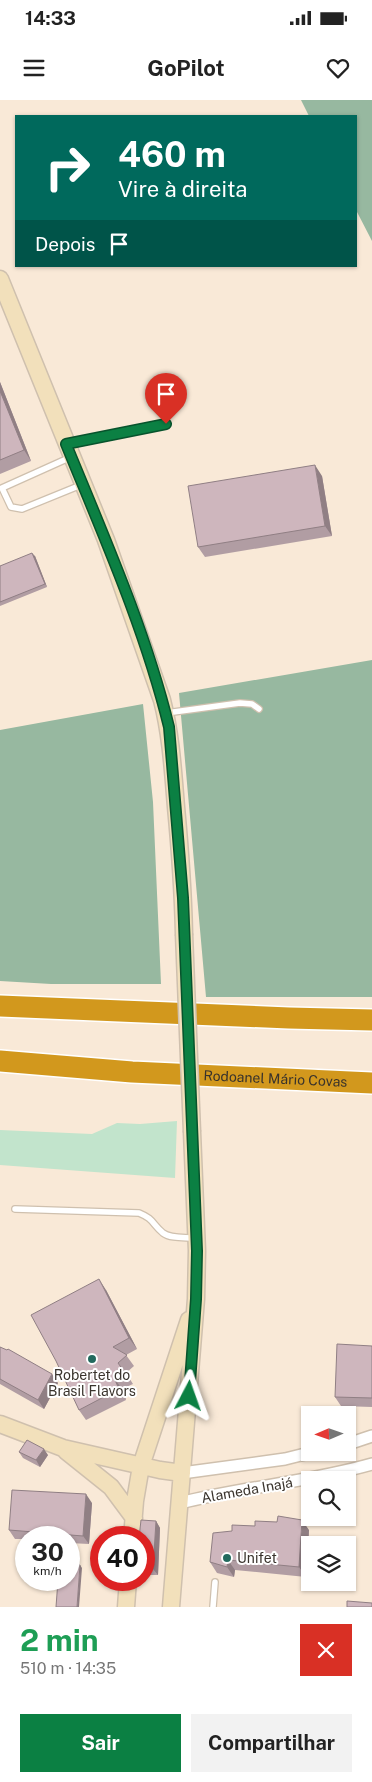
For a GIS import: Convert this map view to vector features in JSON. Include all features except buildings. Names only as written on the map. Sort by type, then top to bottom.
[{"type":"highway","points":[[0,1006],[372,1020]]},
{"type":"highway","name":"Rodoanel Mário Covas","points":[[0,1061],[132,1072],[372,1083]]},
{"type":"street","points":[[0,279],[106,540],[133,614],[169,727],[181,868],[196,1238],[196,1299],[171,1607]]},
{"type":"street","points":[[133,1526],[141,1466],[196,1299]]},
{"type":"street","points":[[0,1424],[63,1448],[141,1466],[182,1473]]},
{"type":"street","points":[[356,1441],[372,1436]]},
{"type":"street","points":[[63,1448],[111,1487],[134,1518]]},
{"type":"street","name":"Alameda Inajá","points":[[182,1473],[285,1459],[301,1455]]},
{"type":"street","name":"Alameda Inajá","points":[[180,1503],[210,1495],[308,1479],[372,1464]]},
{"type":"street","points":[[126,1607],[127,1591]]},
{"type":"lane","points":[[83,484],[22,509],[11,506],[2,488],[69,451],[166,424]]},
{"type":"lane","points":[[165,713],[240,703],[252,704],[259,709]]},
{"type":"lane","points":[[15,1209],[139,1213],[150,1217],[164,1234],[196,1238]]},
{"type":"lane","points":[[213,1607],[215,1582]]},
{"type":"green space","points":[[301,100],[372,100],[372,241],[357,212],[357,115],[308,115]]},
{"type":"green space","points":[[372,660],[372,997],[206,997],[179,693]]},
{"type":"green space","points":[[143,704],[153,802],[161,984],[51,984],[0,981],[0,730]]},
{"type":"green space","points":[[177,1121],[175,1178],[0,1165],[0,1130],[92,1134],[117,1123],[140,1124]]},
{"type":"place","name":"Robertet do Brasil Flavors","points":[[92,1359]]},
{"type":"place","name":"Unifet","points":[[227,1558]]},
{"type":"route","points":[[166,424],[66,444],[106,540],[133,614],[149,659],[169,727],[183,898],[197,1251],[196,1299],[189,1396]]}]
